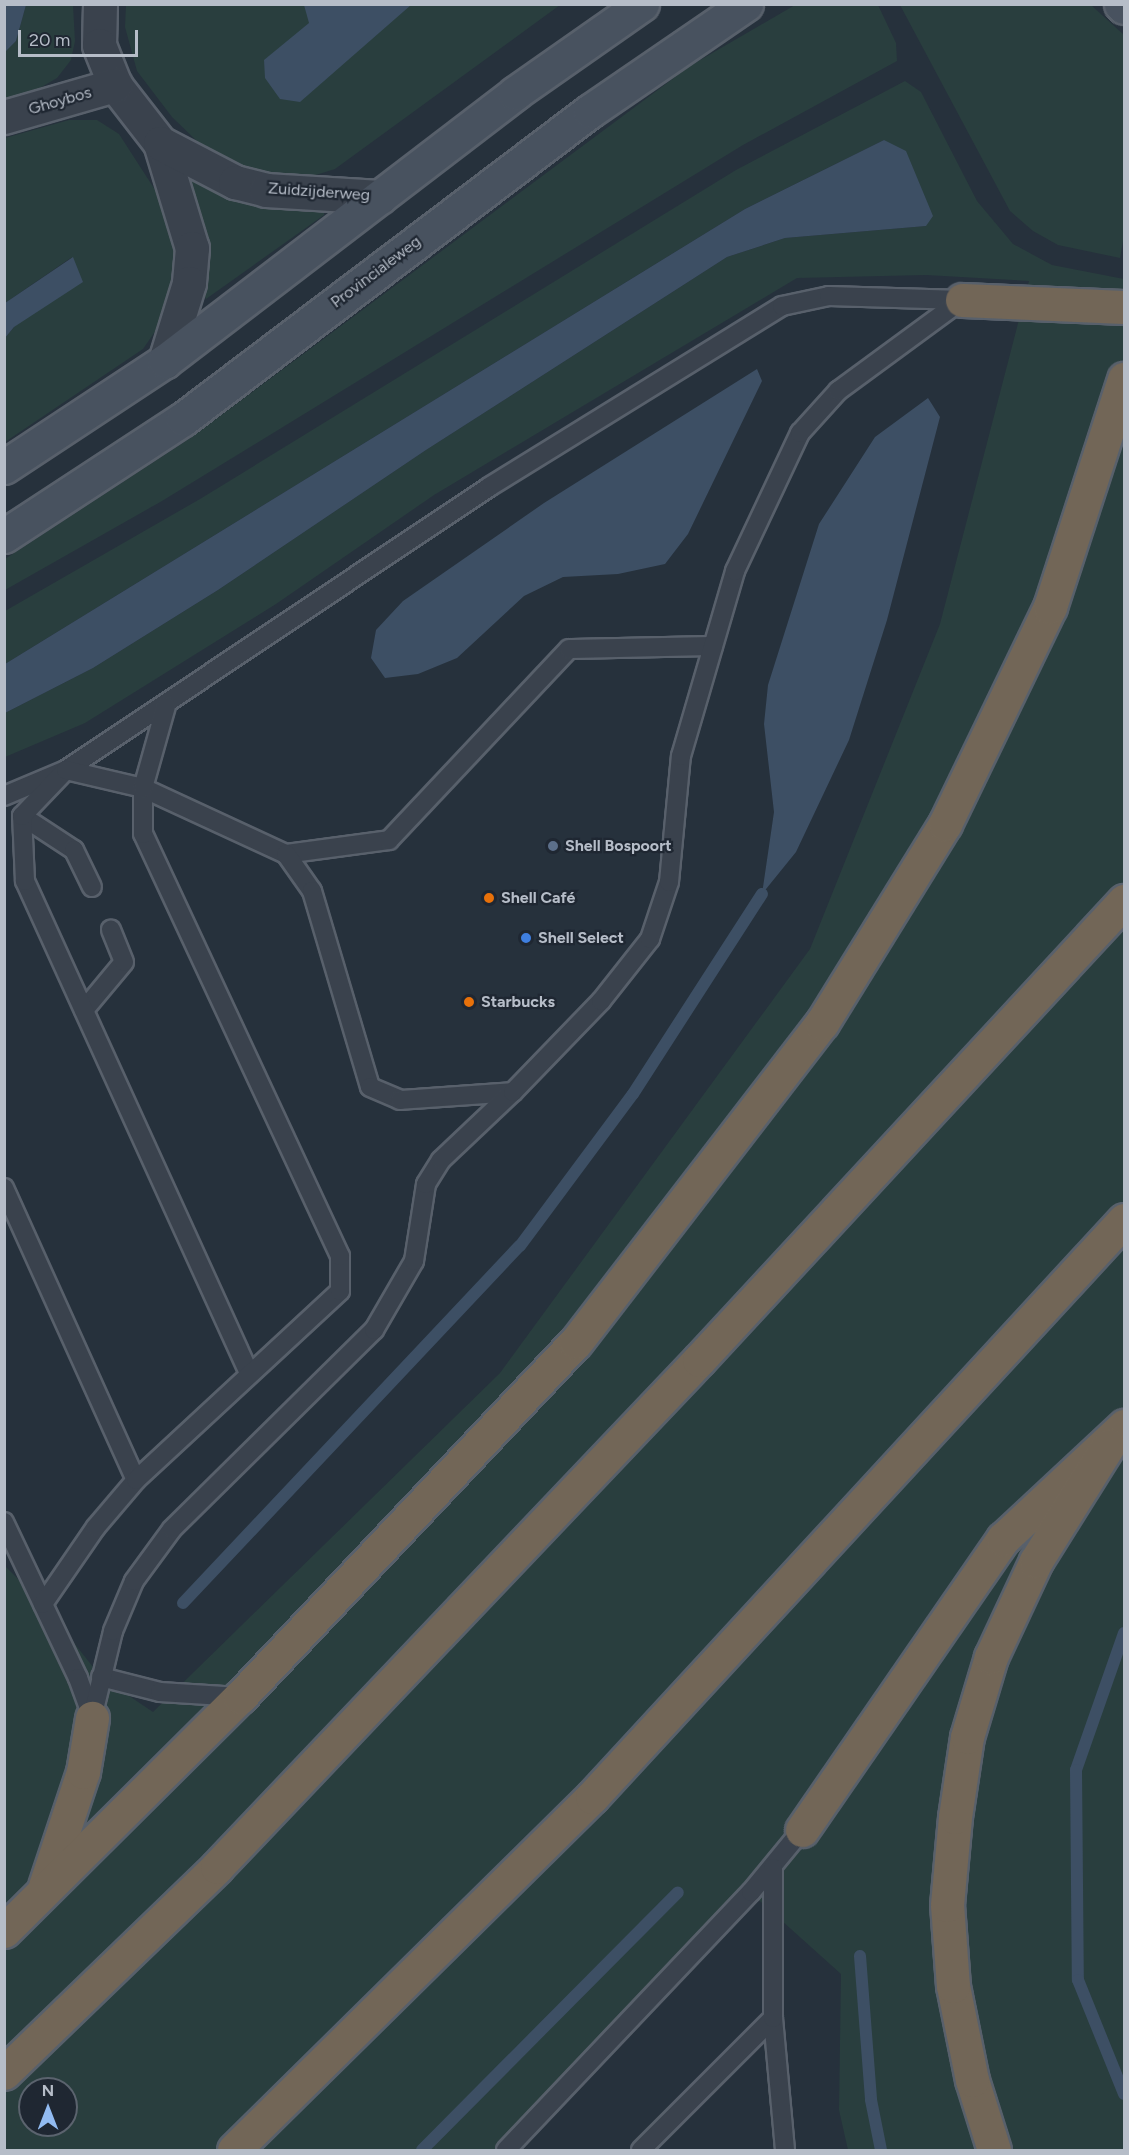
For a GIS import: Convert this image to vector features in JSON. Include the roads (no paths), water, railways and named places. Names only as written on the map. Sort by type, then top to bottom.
[{"type":"highway","points":[[962,300],[1125,307]]},
{"type":"highway","points":[[4,1931],[240,1697],[576,1342],[822,1023],[945,824],[1050,607],[1125,379]]},
{"type":"highway","points":[[4,2073],[249,1833],[699,1360],[1125,900]]},
{"type":"highway","points":[[234,2151],[592,1797],[1125,1220]]},
{"type":"highway","points":[[802,1830],[1003,1539],[1116,1436]]},
{"type":"highway","points":[[994,2151],[972,2080],[953,1986],[947,1905],[955,1816],[967,1737],[991,1657],[1036,1561],[1116,1436]]},
{"type":"highway","points":[[42,1894],[83,1772],[93,1718]]},
{"type":"main road","points":[[4,468],[165,361],[514,93],[642,4]]},
{"type":"main road","name":"Provincialeweg","points":[[4,536],[183,419],[590,111],[746,4]]},
{"type":"street","name":"Zuidzijderweg","points":[[100,4],[99,45],[115,85],[160,143],[192,248],[189,283],[165,361]]},
{"type":"street","name":"Ghoybos","points":[[4,117],[115,85]]},
{"type":"street","name":"Zuidzijderweg","points":[[160,143],[235,182],[266,190],[380,197]]},
{"type":"lane","points":[[4,796],[66,770],[166,706],[489,487],[782,306],[829,296],[962,300]]},
{"type":"lane","points":[[93,1718],[101,1677],[134,1581],[172,1529],[374,1330],[414,1262],[426,1184],[441,1160],[513,1092],[601,1001],[650,939],[669,882],[681,756],[735,571],[800,433],[838,391],[962,300]]},
{"type":"lane","points":[[286,854],[389,840],[569,649],[713,646]]},
{"type":"lane","points":[[42,1604],[96,1527],[136,1480],[340,1291],[340,1256],[143,834],[143,788],[166,706]]},
{"type":"lane","points":[[66,770],[143,788],[286,854],[312,891],[370,1087],[400,1100],[513,1092]]},
{"type":"lane","points":[[66,770],[22,816],[25,881],[249,1373]]},
{"type":"lane","points":[[22,816],[74,850],[92,887]]},
{"type":"lane","points":[[84,1010],[124,962],[111,930]]},
{"type":"lane","points":[[4,1188],[136,1480]]},
{"type":"lane","points":[[4,1522],[93,1718]]},
{"type":"lane","points":[[101,1677],[160,1692],[240,1697]]},
{"type":"lane","points":[[506,2151],[773,1869],[802,1830]]},
{"type":"lane","points":[[773,1869],[773,2018],[785,2151]]},
{"type":"lane","points":[[640,2149],[773,2018]]},
{"type":"water","points":[[5,4],[26,5],[16,41],[5,52]]},
{"type":"water","points":[[304,4],[411,5],[300,102],[280,99],[265,78],[264,60],[309,23]]},
{"type":"water","points":[[884,140],[906,151],[933,216],[926,226],[785,238],[727,257],[426,450],[218,590],[93,668],[5,713],[5,664],[745,209]]},
{"type":"water","points":[[73,257],[83,282],[14,327],[5,338],[5,303]]},
{"type":"water","points":[[757,369],[762,381],[688,534],[665,564],[618,574],[563,577],[524,596],[457,658],[418,674],[385,678],[371,658],[376,630],[403,601],[544,503]]},
{"type":"water","points":[[928,398],[940,417],[887,620],[849,740],[796,852],[762,894],[774,812],[764,724],[768,685],[819,524],[875,437]]},
{"type":"waterway","points":[[183,1603],[520,1246],[633,1094],[762,894]]},
{"type":"waterway","points":[[1124,1633],[1076,1770],[1078,1980],[1124,2094]]},
{"type":"waterway","points":[[422,2150],[678,1892]]},
{"type":"waterway","points":[[860,1956],[871,2100],[881,2150]]},
{"type":"place","name":"Shell Bospoort","points":[[553,846]]},
{"type":"place","name":"Shell Café","points":[[489,898]]},
{"type":"place","name":"Shell Select","points":[[526,938]]},
{"type":"place","name":"Starbucks","points":[[469,1002]]}]
